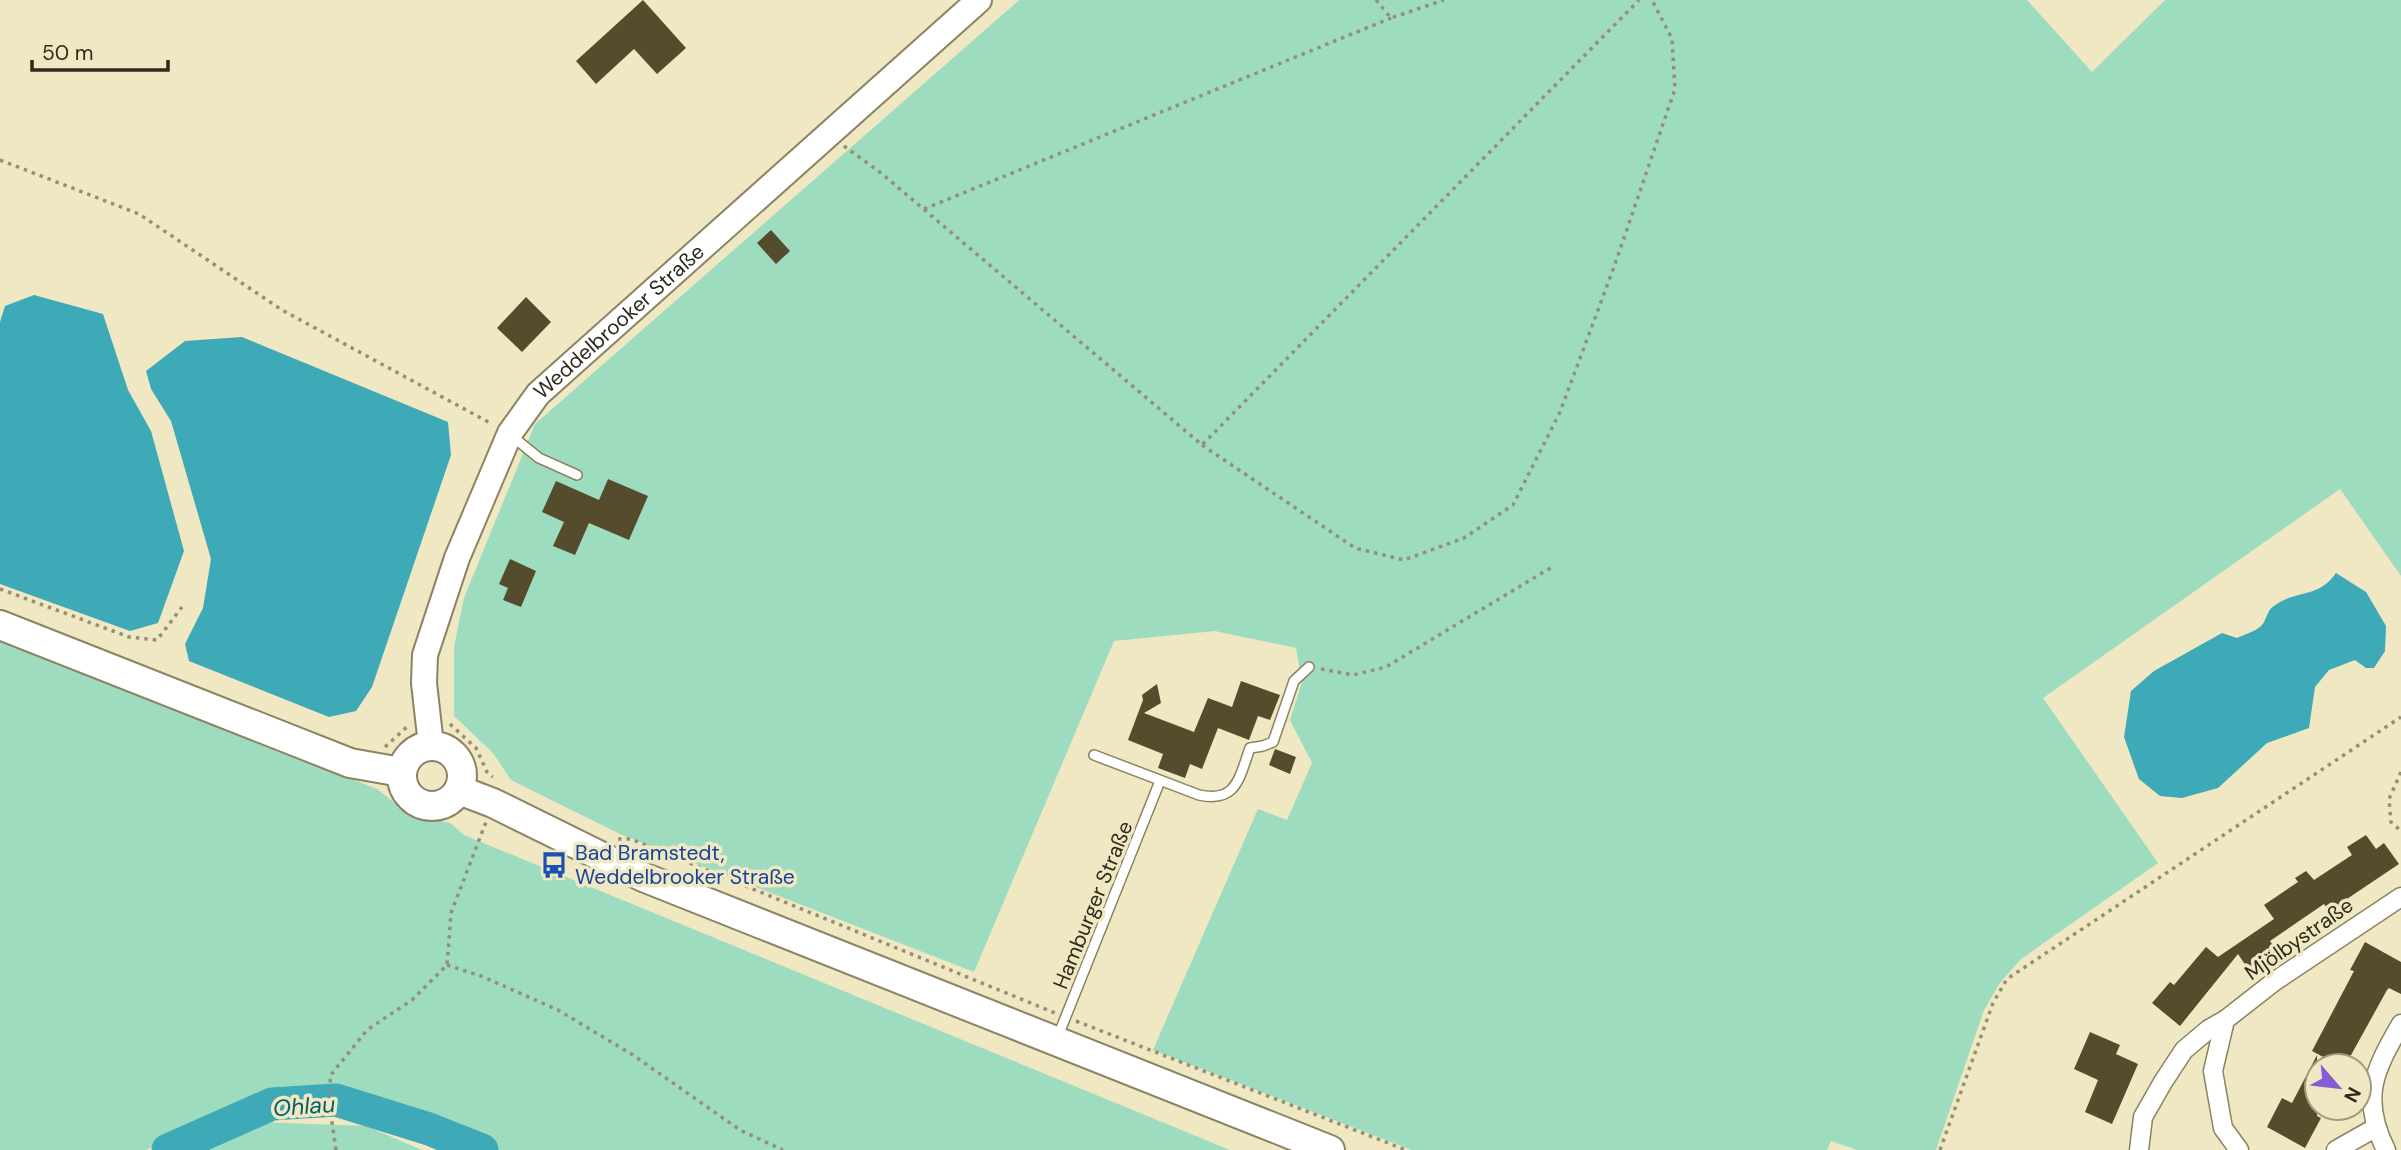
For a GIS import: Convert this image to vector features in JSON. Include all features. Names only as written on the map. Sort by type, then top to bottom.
[{"type":"main road","points":[[0,625],[350,763],[401,772]]},
{"type":"main road","points":[[429,732],[459,761],[462,771],[459,790],[446,803],[437,807],[418,804],[405,791],[401,772],[410,755],[429,732]]},
{"type":"main road","points":[[459,790],[495,792],[643,877],[1061,1029],[1330,1150]]},
{"type":"street","name":"Weddelbrooker Straße","points":[[429,732],[424,683],[425,654],[457,558],[510,433],[538,394],[979,0]]},
{"type":"street","name":"Mjölbystraße","points":[[2139,1150],[2143,1117],[2184,1050],[2275,981],[2401,897]]},
{"type":"street","points":[[2225,1020],[2213,1071],[2222,1128],[2239,1150]]},
{"type":"street","points":[[2386,1150],[2375,1128],[2372,1107],[2377,1066],[2401,1024]]},
{"type":"street","points":[[2336,1150],[2375,1128]]},
{"type":"lane","points":[[510,433],[539,458],[577,475]]},
{"type":"lane","points":[[1094,755],[1207,797],[1227,794],[1236,784],[1250,748],[1273,742],[1294,681],[1308,667]]},
{"type":"lane","name":"Hamburger Straße","points":[[1061,1029],[1160,781]]},
{"type":"path","points":[[1376,0],[1391,18]]},
{"type":"path","points":[[924,209],[1391,18],[1444,0]]},
{"type":"path","points":[[1202,445],[1639,0]]},
{"type":"path","points":[[828,135],[881,173],[1202,445],[1355,548],[1404,560],[1464,538],[1513,505],[1560,412],[1614,267],[1675,89],[1672,39],[1652,0]]},
{"type":"path","points":[[0,160],[139,214],[282,310],[510,433]]},
{"type":"path","points":[[1308,667],[1353,674],[1386,667],[1552,567]]},
{"type":"path","points":[[0,589],[129,637],[157,640],[182,607]]},
{"type":"path","points":[[1940,1150],[1993,1003],[2007,979],[2401,717]]},
{"type":"path","points":[[336,1150],[330,1076],[367,1030],[412,1000],[447,965],[451,912],[495,792],[476,748],[444,719],[429,732],[406,725],[386,747],[375,749]]},
{"type":"path","points":[[2401,772],[2389,799],[2391,821],[2401,831]]},
{"type":"path","points":[[614,840],[631,839],[1061,1029],[1406,1150]]},
{"type":"path","points":[[447,965],[481,976],[558,1010],[633,1055],[740,1130],[783,1150]]},
{"type":"green space","points":[[1019,0],[2027,0],[2092,72],[2165,0],[2401,0],[2401,576],[2340,489],[2043,698],[2158,863],[2021,959],[2000,983],[1984,1010],[1936,1150],[1857,1150],[1831,1141],[1827,1150],[1412,1150],[1153,1050],[1258,809],[1287,820],[1312,763],[1290,720],[1302,682],[1296,648],[1215,631],[1114,641],[974,972],[622,835],[511,780],[493,753],[454,716],[454,647],[464,598],[535,424]]},
{"type":"green space","points":[[0,639],[377,789],[409,814],[450,823],[464,835],[1230,1150],[495,1150],[385,1109],[266,1096],[146,1150],[0,1150]]},
{"type":"green space","points":[[259,1122],[366,1126],[422,1150],[187,1150]]},
{"type":"water","points":[[34,295],[103,314],[128,390],[151,431],[184,551],[158,623],[130,631],[0,584],[0,322],[5,306]]},
{"type":"water","points":[[242,337],[448,422],[451,455],[372,687],[356,711],[329,717],[189,661],[185,644],[203,608],[211,559],[171,421],[151,389],[146,371],[185,341]]},
{"type":"water","points":[[2336,573],[2366,592],[2386,626],[2385,651],[2374,668],[2366,668],[2355,660],[2329,670],[2315,687],[2309,728],[2267,743],[2218,788],[2182,798],[2160,796],[2139,779],[2124,737],[2131,691],[2154,671],[2222,633],[2237,638],[2257,629],[2274,606],[2291,597],[2322,587]]},
{"type":"building","points":[[643,0],[686,48],[657,74],[634,49],[596,84],[576,61]]},
{"type":"building","points":[[771,230],[790,251],[776,264],[757,243]]},
{"type":"building","points":[[526,297],[551,322],[522,352],[497,328]]},
{"type":"building","points":[[608,479],[648,496],[629,540],[589,523],[575,555],[553,546],[564,522],[542,512],[556,481],[599,500]]},
{"type":"building","points":[[510,559],[536,571],[521,607],[503,600],[508,588],[499,584]]},
{"type":"building","points":[[1241,681],[1280,695],[1270,720],[1258,716],[1249,740],[1218,728],[1202,769],[1190,764],[1185,778],[1158,768],[1163,754],[1128,740],[1143,700],[1142,695],[1157,684],[1161,703],[1144,713],[1194,732],[1208,698],[1232,707]]},
{"type":"building","points":[[1275,749],[1296,757],[1290,774],[1269,765]]},
{"type":"building","points":[[2366,835],[2376,849],[2384,843],[2399,864],[2329,911],[2324,904],[2270,941],[2278,953],[2250,972],[2238,954],[2180,1026],[2152,1003],[2170,982],[2174,985],[2206,947],[2218,957],[2274,919],[2264,905],[2298,882],[2295,878],[2306,871],[2314,880],[2352,855],[2347,847]]},
{"type":"building","points":[[2365,942],[2401,962],[2401,994],[2389,988],[2387,990],[2353,1052],[2314,1052],[2312,1051],[2354,971],[2350,970]]},
{"type":"building","points":[[2090,1032],[2120,1045],[2116,1054],[2138,1064],[2112,1124],[2085,1112],[2098,1080],[2074,1069]]},
{"type":"building","points":[[2303,1082],[2303,1122],[2319,1122],[2305,1148],[2267,1127],[2282,1098],[2292,1103]]},
{"type":"waterway","name":"Ohlau","points":[[168,1150],[272,1104],[336,1100],[429,1129],[482,1150]]},
{"type":"place","name":"Bad Bramstedt, Weddelbrooker Straße","points":[[554,865]]}]
